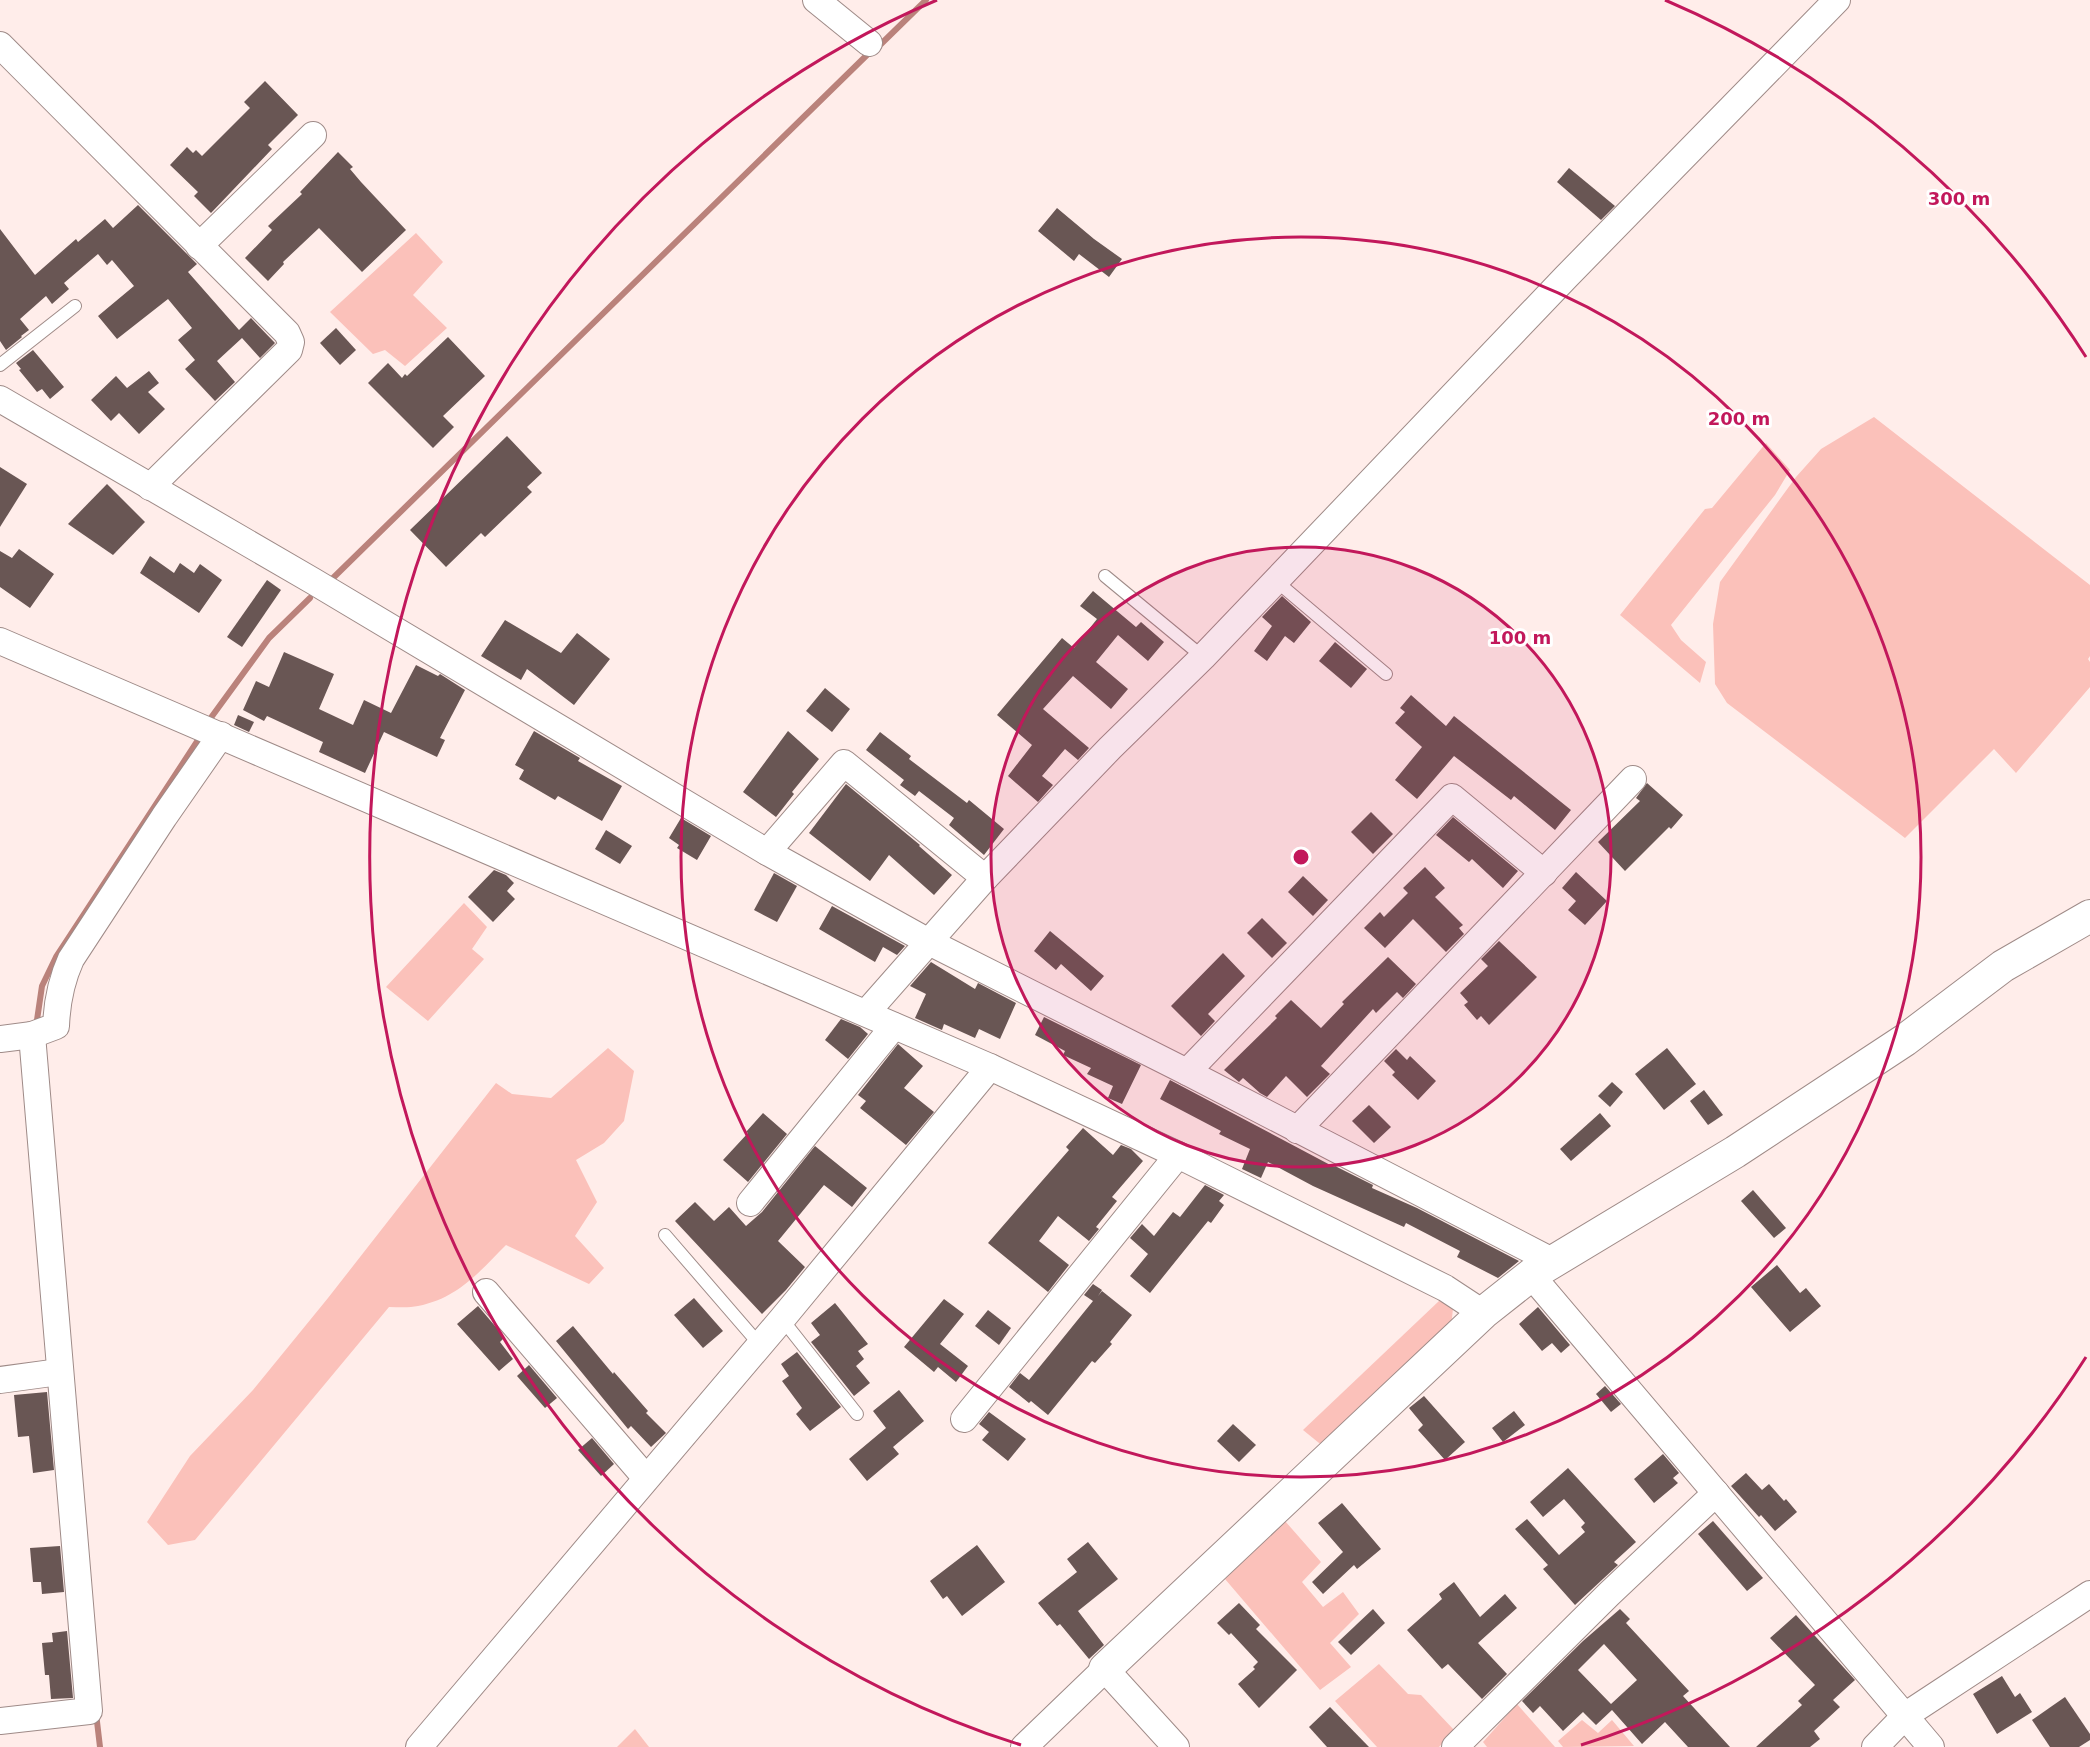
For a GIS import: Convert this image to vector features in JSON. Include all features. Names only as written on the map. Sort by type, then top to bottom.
[{"type":"street","points":[[816,0],[869,43]]},
{"type":"street","points":[[866,1013],[985,878],[1110,748],[1203,657],[1574,269],[1837,0]]},
{"type":"street","points":[[0,45],[287,333],[291,342],[289,351],[150,487]]},
{"type":"street","points":[[199,246],[313,135]]},
{"type":"street","points":[[0,399],[313,581],[767,852],[929,942],[1297,1130],[1543,1268],[1716,1493],[1931,1747]]},
{"type":"street","points":[[0,641],[990,1067],[1178,1155],[1445,1288],[1483,1313]]},
{"type":"street","points":[[0,1039],[32,1035],[56,1026],[62,979],[71,959],[221,735]]},
{"type":"street","points":[[767,852],[844,763],[985,878]]},
{"type":"street","points":[[1297,1130],[1633,779]]},
{"type":"street","points":[[1187,1072],[1452,797],[1544,873]]},
{"type":"street","points":[[1024,1747],[1483,1313],[1543,1268],[1735,1152],[1905,1040],[2003,966],[2090,916]]},
{"type":"street","points":[[750,1203],[894,1026]]},
{"type":"street","points":[[0,1721],[89,1711],[32,1035]]},
{"type":"street","points":[[419,1747],[782,1319],[990,1067]]},
{"type":"street","points":[[964,1419],[1178,1155]]},
{"type":"street","points":[[486,1292],[646,1478]]},
{"type":"street","points":[[0,1380],[59,1372]]},
{"type":"street","points":[[1455,1747],[1609,1594],[1716,1493]]},
{"type":"street","points":[[1875,1747],[1906,1715],[2090,1594]]},
{"type":"street","points":[[1105,1669],[1176,1747]]},
{"type":"lane","points":[[0,365],[75,306]]},
{"type":"lane","points":[[1105,576],[1203,657]]},
{"type":"lane","points":[[1276,581],[1386,674]]},
{"type":"lane","points":[[665,1235],[760,1345]]},
{"type":"lane","points":[[782,1319],[857,1414]]},
{"type":"shaded area","points":[[416,233],[443,262],[413,295],[447,328],[405,366],[385,350],[373,354],[330,312]]},
{"type":"shaded area","points":[[1874,417],[2090,585],[2090,656],[2088,659],[2090,687],[2016,773],[1994,749],[1905,838],[1727,703],[1715,684],[1713,624],[1720,582],[1796,477],[1821,449]]},
{"type":"shaded area","points":[[1766,443],[1790,470],[1775,495],[1671,625],[1681,640],[1706,662],[1700,683],[1620,615],[1705,509],[1712,508]]},
{"type":"shaded area","points":[[464,903],[487,927],[472,949],[484,959],[428,1021],[386,987]]},
{"type":"shaded area","points":[[608,1048],[634,1071],[624,1121],[604,1143],[576,1160],[597,1202],[575,1236],[604,1268],[589,1284],[506,1245],[466,1283],[445,1297],[418,1306],[389,1307],[195,1540],[168,1545],[147,1522],[190,1456],[253,1390],[496,1083],[512,1094],[551,1098]]},
{"type":"shaded area","points":[[1439,1301],[1447,1303],[1453,1309],[1451,1326],[1324,1447],[1303,1430]]},
{"type":"shaded area","points":[[1285,1521],[1321,1562],[1302,1582],[1323,1607],[1343,1592],[1359,1614],[1330,1643],[1351,1667],[1320,1690],[1225,1579]]},
{"type":"shaded area","points":[[1379,1664],[1408,1694],[1421,1695],[1454,1730],[1439,1747],[1377,1747],[1335,1701]]},
{"type":"shaded area","points":[[1517,1704],[1555,1747],[1487,1747],[1483,1742]]},
{"type":"shaded area","points":[[1582,1720],[1598,1733],[1612,1720],[1634,1746],[1563,1747],[1558,1741]]},
{"type":"shaded area","points":[[635,1729],[649,1747],[617,1747]]},
{"type":"building","points":[[265,81],[298,115],[268,145],[272,149],[211,213],[194,196],[198,192],[170,165],[187,147],[193,153],[196,150],[202,156],[250,108],[244,102]]},
{"type":"building","points":[[338,152],[353,167],[350,169],[361,182],[406,230],[362,272],[319,228],[283,262],[284,264],[268,281],[245,258],[272,230],[268,226],[302,194],[300,192]]},
{"type":"building","points":[[1569,168],[1615,206],[1601,220],[1557,182]]},
{"type":"building","points":[[138,205],[197,264],[188,272],[239,330],[251,318],[275,343],[260,358],[242,338],[217,361],[235,382],[215,401],[185,369],[195,360],[178,340],[192,328],[168,299],[117,339],[98,316],[134,286],[112,260],[107,265],[98,254],[64,283],[69,289],[52,304],[46,296],[20,319],[29,330],[22,337],[6,350],[0,341],[0,229],[35,275],[76,239],[78,242],[105,219],[113,228]]},
{"type":"building","points":[[1057,208],[1122,259],[1109,277],[1079,254],[1074,261],[1038,231]]},
{"type":"building","points":[[336,328],[356,350],[340,365],[320,343]]},
{"type":"building","points":[[448,337],[485,376],[443,416],[454,427],[433,448],[368,383],[388,363],[402,378],[405,374],[407,376]]},
{"type":"building","points":[[33,350],[64,387],[50,399],[42,389],[37,392],[16,363]]},
{"type":"building","points":[[149,371],[159,383],[148,392],[165,409],[139,434],[119,413],[111,421],[91,400],[116,376],[127,388]]},
{"type":"building","points":[[507,436],[542,473],[527,487],[532,492],[485,537],[481,533],[446,567],[410,530]]},
{"type":"building","points":[[0,467],[27,484],[0,527]]},
{"type":"building","points":[[107,484],[145,522],[113,555],[68,524]]},
{"type":"building","points":[[19,549],[54,574],[30,608],[0,587],[0,551],[12,558]]},
{"type":"building","points":[[150,556],[174,573],[180,563],[194,573],[200,564],[222,580],[199,613],[140,573]]},
{"type":"building","points":[[267,580],[281,590],[242,647],[227,637]]},
{"type":"building","points":[[1093,591],[1136,627],[1141,622],[1164,642],[1148,661],[1118,635],[1096,662],[1128,689],[1111,709],[1073,676],[1043,709],[1089,748],[1078,760],[1065,749],[1042,776],[1053,785],[1038,802],[1008,776],[1032,745],[997,715],[1062,638],[1074,648],[1097,619],[1080,606]]},
{"type":"building","points":[[1282,596],[1311,622],[1294,643],[1285,636],[1267,661],[1254,651],[1272,626],[1262,617]]},
{"type":"building","points":[[505,620],[561,653],[577,633],[610,659],[574,705],[527,669],[521,680],[481,656]]},
{"type":"building","points":[[1335,642],[1367,669],[1351,688],[1319,661]]},
{"type":"building","points":[[284,652],[334,674],[319,709],[353,725],[364,700],[391,713],[416,665],[438,676],[440,674],[465,690],[440,738],[445,740],[437,757],[384,732],[365,773],[319,752],[323,742],[267,716],[264,721],[243,710],[256,681],[269,687]]},
{"type":"building","points":[[825,688],[850,709],[832,732],[806,711]]},
{"type":"building","points":[[1411,695],[1446,726],[1454,716],[1571,810],[1555,830],[1514,796],[1511,800],[1454,756],[1417,799],[1395,780],[1422,747],[1395,723],[1405,712],[1400,708]]},
{"type":"building","points":[[238,715],[254,722],[249,732],[234,725]]},
{"type":"building","points":[[534,731],[580,758],[578,761],[622,786],[602,821],[558,796],[555,800],[519,779],[524,770],[515,765]]},
{"type":"building","points":[[788,731],[819,759],[792,792],[794,794],[776,817],[743,792]]},
{"type":"building","points":[[880,732],[911,756],[909,759],[967,803],[969,800],[1004,829],[984,855],[949,825],[954,818],[919,791],[915,796],[900,785],[904,780],[866,750]]},
{"type":"building","points":[[1647,783],[1683,815],[1625,871],[1598,842],[1640,801],[1636,798]]},
{"type":"building","points":[[846,784],[920,845],[952,875],[934,895],[889,855],[870,881],[809,833]]},
{"type":"building","points":[[1371,812],[1393,834],[1373,854],[1351,832]]},
{"type":"building","points":[[1453,817],[1518,871],[1503,888],[1472,859],[1469,862],[1436,835]]},
{"type":"building","points":[[681,818],[711,836],[697,860],[677,848],[679,845],[669,838]]},
{"type":"building","points":[[606,830],[632,846],[620,864],[595,849]]},
{"type":"building","points":[[1425,867],[1445,888],[1435,897],[1463,925],[1459,928],[1464,934],[1446,952],[1413,919],[1385,948],[1364,928],[1380,912],[1384,917],[1408,893],[1403,888]]},
{"type":"building","points":[[494,870],[506,875],[514,883],[507,891],[515,899],[493,922],[468,897]]},
{"type":"building","points":[[1576,872],[1607,901],[1585,925],[1568,910],[1576,901],[1562,888]]},
{"type":"building","points":[[774,873],[797,886],[777,922],[754,910]]},
{"type":"building","points":[[1303,876],[1328,900],[1313,916],[1288,892]]},
{"type":"building","points":[[832,906],[905,946],[897,955],[883,947],[875,962],[819,929]]},
{"type":"building","points":[[1262,918],[1287,943],[1272,958],[1247,933]]},
{"type":"building","points":[[1050,931],[1104,976],[1091,991],[1061,964],[1056,970],[1034,951]]},
{"type":"building","points":[[1499,941],[1537,977],[1489,1025],[1481,1016],[1477,1020],[1464,1005],[1468,1002],[1460,993],[1488,966],[1481,959]]},
{"type":"building","points":[[1223,953],[1245,976],[1208,1014],[1215,1021],[1201,1036],[1171,1006]]},
{"type":"building","points":[[1388,957],[1416,984],[1403,998],[1397,992],[1376,1013],[1373,1009],[1321,1066],[1330,1074],[1307,1097],[1286,1076],[1267,1097],[1243,1078],[1239,1082],[1224,1070],[1277,1018],[1275,1016],[1291,1000],[1321,1028],[1344,1004],[1342,1002]]},
{"type":"building","points":[[931,962],[975,989],[978,983],[1016,1003],[1000,1039],[979,1029],[975,1038],[944,1024],[942,1030],[915,1018],[926,994],[910,986]]},
{"type":"building","points":[[1044,1017],[1141,1065],[1122,1104],[1108,1098],[1113,1086],[1087,1074],[1091,1068],[1063,1055],[1065,1051],[1035,1035]]},
{"type":"building","points":[[841,1019],[860,1027],[868,1034],[848,1059],[825,1040]]},
{"type":"building","points":[[898,1044],[923,1066],[904,1088],[934,1112],[906,1145],[860,1108],[866,1101],[858,1095]]},
{"type":"building","points":[[1667,1048],[1696,1084],[1664,1110],[1635,1074]]},
{"type":"building","points":[[1396,1049],[1407,1060],[1410,1056],[1436,1081],[1418,1100],[1392,1075],[1395,1072],[1384,1061]]},
{"type":"building","points":[[1170,1080],[1334,1167],[1373,1185],[1372,1188],[1417,1208],[1519,1261],[1498,1278],[1457,1257],[1460,1251],[1406,1223],[1404,1227],[1313,1186],[1268,1162],[1261,1178],[1242,1169],[1250,1149],[1219,1134],[1221,1131],[1160,1099]]},
{"type":"building","points":[[1612,1082],[1623,1092],[1610,1107],[1598,1096]]},
{"type":"building","points":[[1704,1090],[1723,1115],[1708,1125],[1690,1101]]},
{"type":"building","points":[[1369,1105],[1391,1127],[1374,1143],[1352,1121]]},
{"type":"building","points":[[763,1113],[787,1134],[748,1182],[723,1160]]},
{"type":"building","points":[[1600,1113],[1611,1126],[1571,1161],[1560,1149]]},
{"type":"building","points":[[1083,1128],[1113,1155],[1121,1145],[1131,1149],[1143,1161],[1112,1197],[1117,1201],[1096,1227],[1099,1229],[1089,1241],[1058,1216],[1039,1241],[1069,1265],[1048,1292],[988,1243],[1069,1150],[1066,1147]]},
{"type":"building","points":[[815,1146],[867,1188],[852,1207],[824,1185],[778,1241],[805,1267],[762,1314],[675,1221],[695,1202],[714,1221],[729,1207],[746,1226],[762,1212]]},
{"type":"building","points":[[1205,1185],[1224,1195],[1219,1201],[1224,1205],[1211,1223],[1208,1221],[1150,1293],[1130,1276],[1148,1254],[1130,1238],[1142,1224],[1154,1236],[1173,1212],[1180,1217]]},
{"type":"building","points":[[1753,1190],[1786,1228],[1774,1238],[1741,1201]]},
{"type":"building","points":[[1777,1265],[1800,1293],[1806,1288],[1821,1306],[1790,1332],[1751,1287]]},
{"type":"building","points":[[1093,1284],[1102,1290],[1098,1296],[1102,1291],[1132,1315],[1110,1342],[1112,1344],[1095,1363],[1092,1361],[1048,1415],[1009,1387],[1020,1373],[1029,1380],[1093,1301],[1084,1295]]},
{"type":"building","points":[[694,1298],[723,1331],[703,1348],[674,1315]]},
{"type":"building","points":[[944,1299],[964,1314],[940,1344],[968,1366],[956,1382],[938,1367],[934,1372],[904,1347]]},
{"type":"building","points":[[835,1303],[868,1344],[858,1351],[864,1359],[856,1366],[870,1383],[854,1396],[811,1342],[820,1335],[811,1323]]},
{"type":"building","points":[[478,1306],[501,1333],[504,1338],[500,1342],[513,1359],[499,1371],[457,1324]]},
{"type":"building","points":[[1538,1307],[1570,1345],[1561,1353],[1552,1343],[1542,1351],[1519,1324]]},
{"type":"building","points":[[988,1310],[1011,1328],[999,1345],[975,1326]]},
{"type":"building","points":[[573,1326],[648,1411],[646,1413],[666,1433],[651,1447],[631,1426],[628,1429],[556,1341]]},
{"type":"building","points":[[797,1352],[841,1407],[810,1431],[796,1414],[802,1408],[782,1381],[789,1376],[781,1364]]},
{"type":"building","points":[[529,1365],[557,1398],[545,1408],[517,1376]]},
{"type":"building","points":[[1605,1386],[1621,1404],[1611,1412],[1596,1394]]},
{"type":"building","points":[[899,1390],[924,1421],[893,1447],[899,1454],[867,1481],[849,1459],[886,1428],[873,1411]]},
{"type":"building","points":[[47,1392],[54,1470],[33,1473],[29,1436],[18,1437],[14,1395]]},
{"type":"building","points":[[1424,1396],[1465,1442],[1445,1460],[1418,1430],[1423,1425],[1409,1408]]},
{"type":"building","points":[[1514,1411],[1525,1425],[1503,1442],[1492,1428]]},
{"type":"building","points":[[989,1412],[1026,1439],[1008,1461],[982,1440],[989,1432],[979,1424]]},
{"type":"building","points":[[1233,1424],[1256,1445],[1239,1462],[1217,1441]]},
{"type":"building","points":[[592,1438],[614,1464],[601,1476],[578,1450]]},
{"type":"building","points":[[1663,1454],[1679,1473],[1673,1478],[1678,1483],[1654,1503],[1634,1479]]},
{"type":"building","points":[[1568,1468],[1636,1542],[1614,1562],[1618,1565],[1575,1605],[1543,1569],[1548,1565],[1515,1529],[1527,1519],[1559,1555],[1585,1532],[1581,1527],[1585,1523],[1564,1499],[1543,1517],[1530,1502]]},
{"type":"building","points":[[1746,1473],[1762,1490],[1769,1484],[1797,1512],[1775,1531],[1731,1486]]},
{"type":"building","points":[[1342,1503],[1381,1549],[1357,1569],[1354,1565],[1323,1594],[1312,1582],[1343,1552],[1318,1523]]},
{"type":"building","points":[[1713,1521],[1763,1578],[1747,1591],[1698,1534]]},
{"type":"building","points":[[1088,1542],[1118,1579],[1078,1611],[1104,1645],[1089,1659],[1060,1624],[1057,1626],[1038,1603],[1077,1572],[1067,1559]]},
{"type":"building","points":[[977,1545],[1005,1582],[962,1616],[947,1596],[943,1599],[930,1581]]},
{"type":"building","points":[[60,1546],[64,1592],[42,1594],[41,1582],[33,1582],[30,1548]]},
{"type":"building","points":[[1454,1582],[1480,1617],[1505,1594],[1517,1608],[1478,1643],[1507,1674],[1482,1699],[1448,1664],[1442,1669],[1407,1630],[1442,1599],[1439,1594]]},
{"type":"building","points":[[1239,1603],[1260,1625],[1256,1629],[1297,1670],[1259,1708],[1238,1684],[1255,1669],[1253,1667],[1258,1662],[1231,1633],[1229,1635],[1217,1623]]},
{"type":"building","points":[[1373,1609],[1385,1623],[1351,1655],[1338,1642]]},
{"type":"building","points":[[1620,1609],[1630,1619],[1626,1623],[1689,1691],[1683,1696],[1730,1747],[1688,1747],[1665,1722],[1642,1744],[1612,1710],[1596,1725],[1583,1712],[1563,1731],[1540,1706],[1533,1713],[1522,1701],[1583,1641]],"holes":[[[1604,1644],[1637,1680],[1611,1704],[1578,1670]]]},
{"type":"building","points":[[1796,1615],[1855,1680],[1833,1700],[1840,1707],[1814,1731],[1820,1739],[1810,1747],[1756,1747],[1802,1705],[1798,1701],[1815,1685],[1770,1638]]},
{"type":"building","points":[[67,1631],[73,1698],[51,1699],[49,1675],[45,1675],[42,1643],[53,1642],[52,1633]]},
{"type":"building","points":[[2002,1676],[2015,1697],[2020,1693],[2032,1712],[1997,1734],[1973,1694]]},
{"type":"building","points":[[2065,1697],[2090,1734],[2090,1740],[2079,1747],[2050,1747],[2032,1720]]},
{"type":"building","points":[[1330,1707],[1369,1747],[1327,1747],[1309,1727]]},
{"type":"waterway","points":[[881,44],[926,0]]},
{"type":"waterway","points":[[333,578],[869,53]]},
{"type":"waterway","points":[[210,719],[269,638],[310,598]]},
{"type":"waterway","points":[[37,1020],[42,986],[56,957],[200,737]]},
{"type":"waterway","points":[[96,1713],[100,1747]]}]
